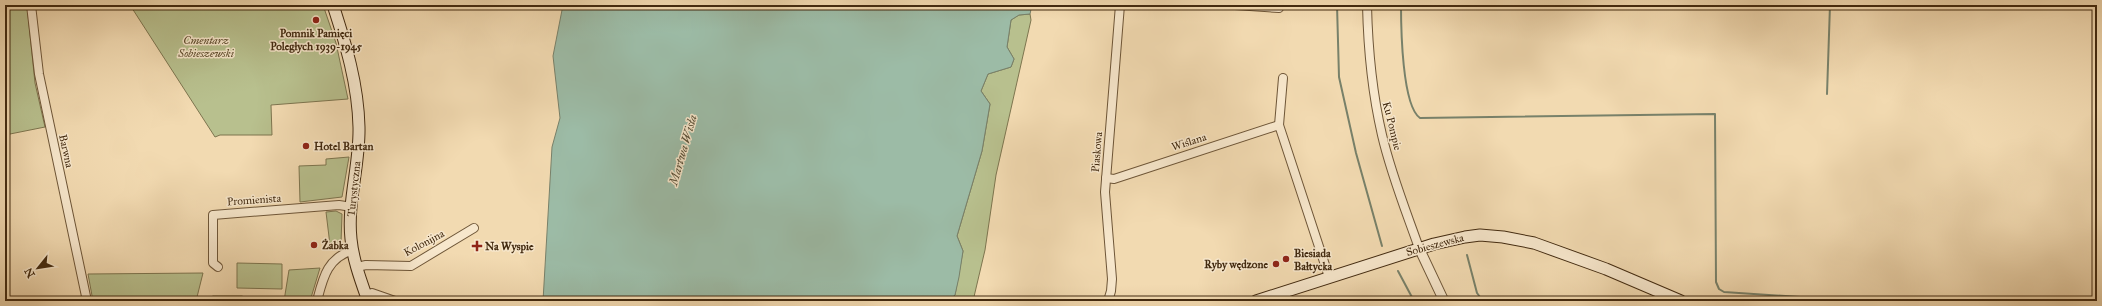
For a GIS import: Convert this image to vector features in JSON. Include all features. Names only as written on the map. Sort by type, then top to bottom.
[{"type":"main road","name":"Turystyczna","points":[[333,5],[353,70],[357,95],[359,144],[350,239],[367,298]]},
{"type":"main road","name":"Sobieszewska","points":[[1256,301],[1419,248],[1465,237],[1503,236],[1534,244],[1606,270],[1681,301]]},
{"type":"street","name":"Barwna","points":[[31,5],[39,74],[87,301]]},
{"type":"street","name":"Piaskowa","points":[[1108,301],[1112,279],[1105,199],[1120,5]]},
{"type":"street","points":[[1235,5],[1279,8]]},
{"type":"street","name":"Ku Pompie","points":[[1367,5],[1370,65],[1382,137],[1419,248]]},
{"type":"street","points":[[1282,78],[1278,125],[1329,277]]},
{"type":"street","name":"Wiślana","points":[[1106,178],[1114,179],[1278,125]]},
{"type":"street","name":"Promienista","points":[[218,267],[213,263],[213,214],[339,205],[352,207]]},
{"type":"street","name":"Kolonijna","points":[[357,267],[366,265],[411,266],[474,228]]},
{"type":"street","points":[[1419,248],[1444,301]]},
{"type":"street","points":[[317,301],[328,268],[339,256],[353,250]]},
{"type":"street","points":[[367,298],[372,293],[395,301]]},
{"type":"green space","points":[[27,5],[35,83],[45,127],[5,135],[5,7]]},
{"type":"green space","name":"Cmentarz Sobieszewski","points":[[130,5],[323,5],[336,43],[348,99],[271,105],[272,135],[220,135],[215,137]]},
{"type":"green space","points":[[1030,14],[1031,20],[996,175],[985,250],[973,301],[948,301],[955,295],[963,251],[957,236],[982,151],[990,104],[981,91],[988,74],[1011,67],[1014,59],[1007,47],[1011,20],[1019,15]]},
{"type":"green space","points":[[349,157],[342,197],[300,202],[299,166],[326,165],[326,159]]},
{"type":"green space","points":[[336,211],[342,214],[341,243],[336,248],[330,245],[326,212]]},
{"type":"green space","points":[[237,263],[282,264],[282,289],[237,288]]},
{"type":"green space","points":[[320,268],[310,301],[284,301],[289,270]]},
{"type":"green space","points":[[203,273],[196,301],[93,301],[88,274]]},
{"type":"green space","points":[[213,296],[242,296],[242,301],[213,301]]},
{"type":"water","name":"Martwa Wisła","points":[[563,5],[1032,5],[1030,14],[1019,15],[1011,20],[1007,47],[1014,59],[1011,67],[988,74],[981,91],[990,104],[982,151],[957,236],[963,251],[955,295],[948,301],[543,301],[552,147],[560,118],[553,56]]},
{"type":"waterway","points":[[1337,5],[1339,77],[1356,153],[1382,246]]},
{"type":"waterway","points":[[1401,5],[1402,47],[1406,83],[1409,98],[1414,111],[1420,118],[1715,114],[1716,282],[1719,289],[1724,292],[1815,298]]},
{"type":"waterway","points":[[1827,94],[1830,5]]},
{"type":"waterway","points":[[1467,255],[1477,293],[1483,301]]},
{"type":"waterway","points":[[1398,271],[1414,301]]},
{"type":"waterway","points":[[1824,299],[1829,301]]},
{"type":"place","name":"Pomnik Pamięci Poległych 1939-1945","points":[[316,20]]},
{"type":"place","name":"Hotel Bartan","points":[[306,146]]},
{"type":"place","name":"Żabka","points":[[314,245]]},
{"type":"place","name":"Na Wyspie","points":[[477,246]]},
{"type":"place","name":"Biesiada Bałtycka","points":[[1286,259]]},
{"type":"place","name":"Ryby wędzone","points":[[1276,264]]}]
